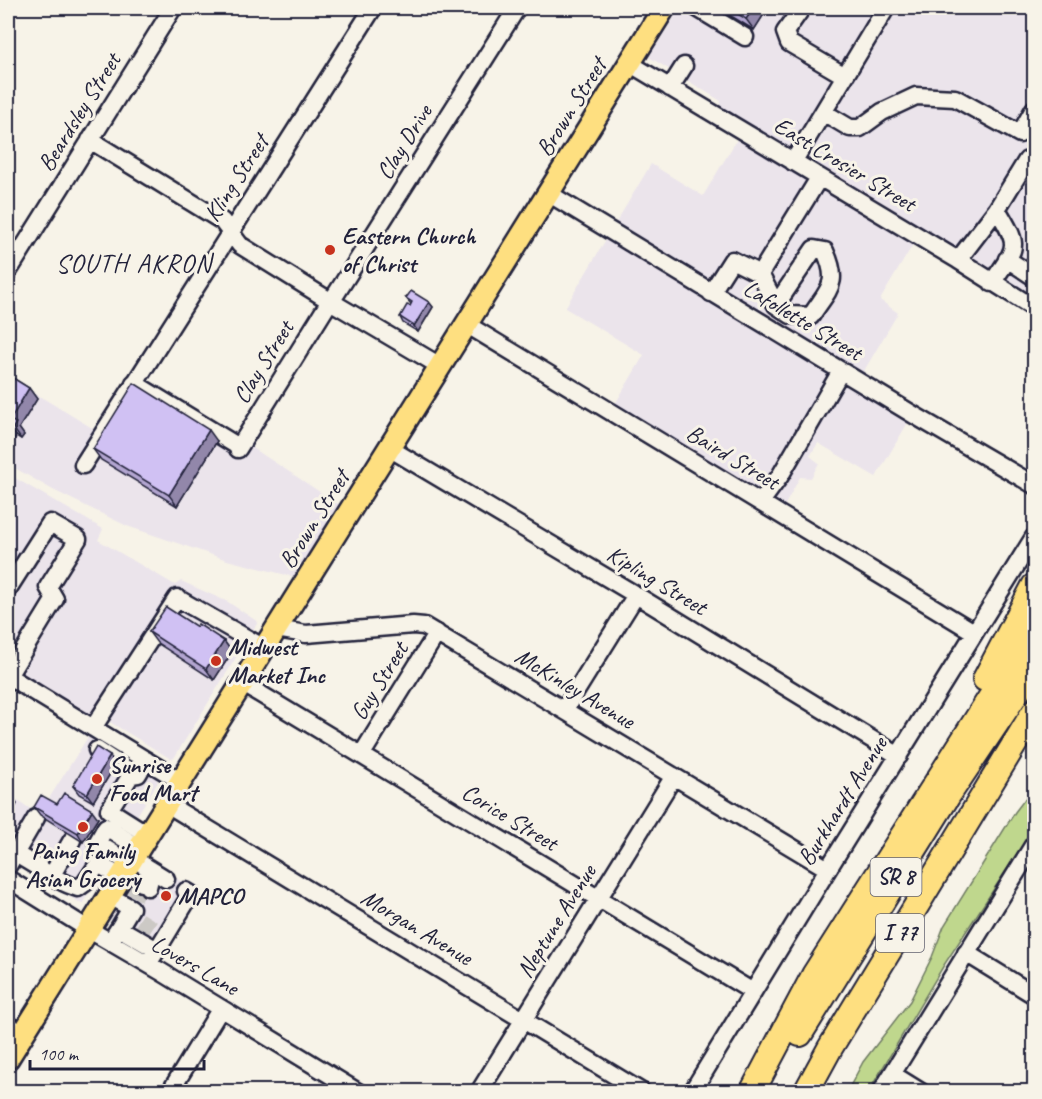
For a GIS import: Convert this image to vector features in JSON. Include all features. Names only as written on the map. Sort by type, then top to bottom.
[{"type":"highway","points":[[951,760],[976,698],[1035,586]]},
{"type":"highway","name":"I 77","points":[[752,1092],[814,975],[1035,629]]},
{"type":"highway","name":"SR 8","points":[[764,1092],[891,885],[1035,667]]},
{"type":"highway","points":[[995,775],[1035,712]]},
{"type":"highway","name":"I 77","points":[[806,1092],[995,775],[1035,724]]},
{"type":"main road","name":"Brown Street","points":[[8,1059],[15,1029],[88,929],[109,896],[664,8]]},
{"type":"street","name":"Beardsley Street","points":[[8,272],[172,8]]},
{"type":"street","name":"Kling Street","points":[[83,465],[373,8]]},
{"type":"street","name":"Clay Drive","points":[[331,301],[517,8]]},
{"type":"street","points":[[698,8],[745,37]]},
{"type":"street","points":[[802,8],[785,32],[789,43],[845,76]]},
{"type":"street","points":[[793,162],[886,8]]},
{"type":"street","name":"East Crosier Street","points":[[629,63],[1035,308]]},
{"type":"street","points":[[670,88],[684,66]]},
{"type":"street","points":[[823,112],[850,128],[860,128],[882,112],[916,96],[955,98],[1020,134],[1035,109]]},
{"type":"street","points":[[90,140],[222,221],[240,244],[440,366]]},
{"type":"street","points":[[958,260],[997,209],[1027,160],[1035,158]]},
{"type":"street","points":[[760,274],[819,178]]},
{"type":"street","name":"Lafollette Street","points":[[548,193],[841,371],[1035,485]]},
{"type":"street","points":[[992,283],[1013,250],[1014,237],[997,209]]},
{"type":"street","points":[[1008,259],[1035,277]]},
{"type":"street","points":[[711,292],[732,260],[760,274],[776,305]]},
{"type":"street","name":"Clay Street","points":[[134,383],[238,448],[331,301]]},
{"type":"street","name":"Baird Street","points":[[466,324],[974,632]]},
{"type":"street","points":[[761,502],[780,476],[841,371]]},
{"type":"street","name":"Kipling Street","points":[[389,448],[636,595],[899,756]]},
{"type":"street","points":[[8,589],[50,523],[78,539],[48,587],[55,598],[8,676],[98,738],[146,760],[180,781]]},
{"type":"street","name":"Burkhardt Avenue","points":[[692,1092],[974,632],[1035,537]]},
{"type":"street","points":[[565,710],[636,595]]},
{"type":"street","points":[[86,766],[98,738],[177,598],[264,648]]},
{"type":"street","name":"McKinley Avenue","points":[[276,629],[306,634],[424,626],[828,869]]},
{"type":"street","name":"Guy Street","points":[[362,754],[437,633]]},
{"type":"street","name":"Corice Street","points":[[242,683],[753,992]]},
{"type":"street","points":[[98,738],[131,775]]},
{"type":"street","points":[[109,896],[138,901],[134,856],[111,821],[109,810],[131,775],[138,774],[146,760]]},
{"type":"street","name":"Neptune Avenue","points":[[479,1092],[674,776]]},
{"type":"street","name":"Morgan Avenue","points":[[167,804],[642,1092]]},
{"type":"street","points":[[36,818],[10,856],[78,888],[85,883],[98,864],[134,856]]},
{"type":"street","points":[[111,821],[97,843],[134,856]]},
{"type":"street","points":[[52,874],[72,840]]},
{"type":"street","points":[[881,1092],[1035,844]]},
{"type":"street","name":"Lovers Lane","points":[[10,885],[88,929],[138,901],[159,938],[221,1008],[352,1090]]},
{"type":"street","points":[[159,938],[191,894],[186,891]]},
{"type":"street","points":[[966,953],[1035,995]]},
{"type":"street","points":[[170,1092],[221,1008]]},
{"type":"street","points":[[892,1074],[921,1092]]},
{"type":"shaded area","points":[[680,8],[1034,8],[1034,305],[718,110],[721,101],[649,57]]},
{"type":"shaded area","points":[[742,131],[918,236],[880,300],[898,313],[858,381],[914,415],[876,477],[818,443],[810,456],[819,463],[811,478],[800,477],[780,514],[611,411],[644,355],[565,308],[651,164],[703,196]]},
{"type":"shaded area","points":[[8,377],[102,434],[242,441],[349,511],[306,580],[227,560],[127,526],[53,490],[8,464]]},
{"type":"shaded area","points":[[8,474],[103,529],[98,540],[175,585],[181,581],[228,602],[258,622],[174,758],[171,759],[95,713],[87,724],[8,676]]},
{"type":"shaded area","points":[[88,737],[156,778],[158,782],[82,904],[8,859],[8,795],[39,814]]},
{"type":"shaded area","points":[[147,861],[201,893],[164,952],[110,920]]},
{"type":"green space","points":[[1034,787],[1034,828],[944,965],[869,1091],[847,1092],[863,1062],[910,1001],[932,957],[944,926],[1015,812]]},
{"type":"building","points":[[728,8],[754,8],[746,19]]},
{"type":"building","points":[[411,291],[429,302],[414,326],[400,317],[407,305],[410,306],[412,302],[406,298]]},
{"type":"building","points":[[8,375],[29,388],[10,420],[16,423],[13,428],[8,426]]},
{"type":"building","points":[[134,383],[209,430],[169,495],[93,449]]},
{"type":"building","points":[[166,607],[224,641],[206,669],[149,632]]},
{"type":"building","points":[[96,747],[110,756],[87,794],[73,786]]},
{"type":"building","points":[[64,793],[92,810],[78,833],[34,807],[41,795],[57,804]]},
{"type":"tunnel","points":[[134,897],[142,883]]},
{"type":"tunnel","points":[[139,920],[155,930]]},
{"type":"place","name":"Eastern Church of Christ","points":[[330,250]]},
{"type":"place","name":"Midwest Market Inc","points":[[216,661]]},
{"type":"place","name":"Sunrise Food Mart","points":[[97,779]]},
{"type":"place","name":"Paing Family Asian Grocery","points":[[83,827]]},
{"type":"place","name":"MAPCO","points":[[166,896]]},
{"type":"district","name":"SOUTH AKRON","points":[[134,263]]}]
